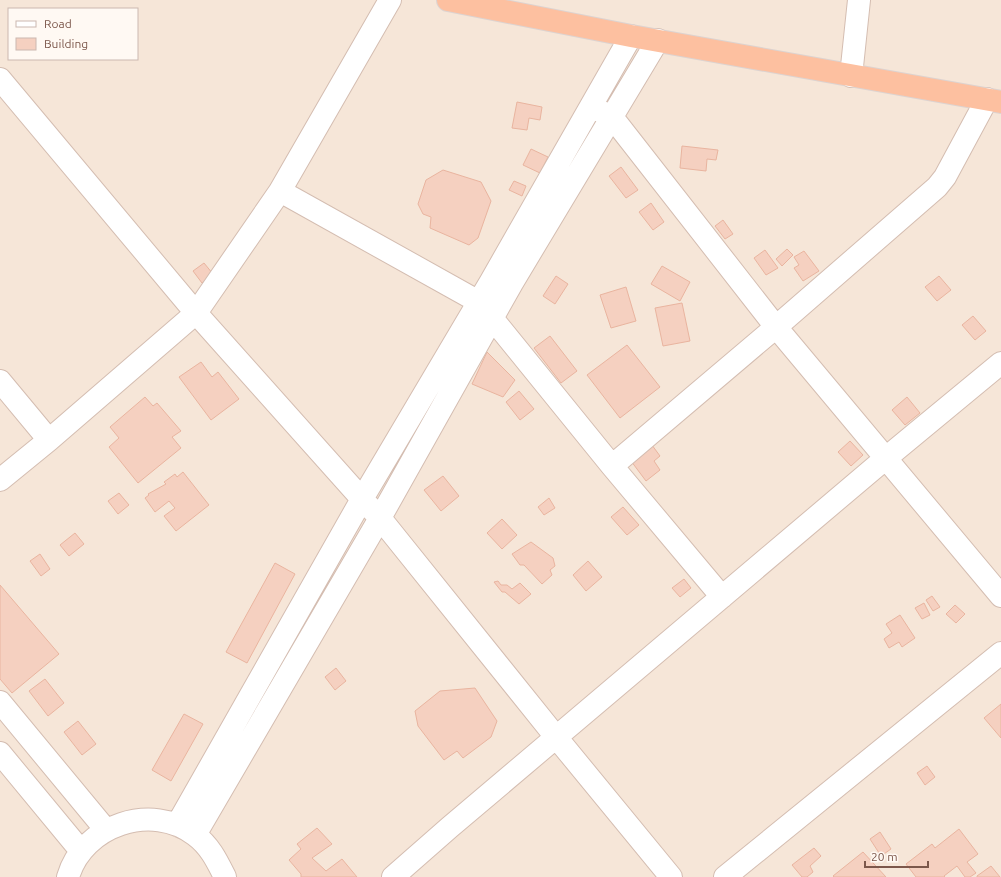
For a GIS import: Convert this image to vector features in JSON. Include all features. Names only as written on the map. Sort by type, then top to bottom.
[{"type":"highway","points":[[448,0],[631,36],[994,101]]},
{"type":"street","points":[[0,480],[49,440],[196,313],[280,191],[390,0]]},
{"type":"street","points":[[851,76],[859,0]]},
{"type":"street","points":[[186,830],[380,518],[592,106],[631,36]]},
{"type":"street","points":[[186,830],[362,499],[612,117],[658,40]]},
{"type":"street","points":[[0,79],[196,313],[380,518],[671,877]]},
{"type":"street","points":[[612,466],[776,327],[937,187],[994,101]]},
{"type":"street","points":[[592,106],[612,117],[776,327],[1001,596]]},
{"type":"street","points":[[280,191],[486,310],[612,466],[722,597]]},
{"type":"street","points":[[393,877],[886,458],[1001,363]]},
{"type":"street","points":[[0,382],[49,440]]},
{"type":"street","points":[[725,877],[1001,653]]},
{"type":"street","points":[[0,702],[106,830]]},
{"type":"street","points":[[0,753],[81,851]]},
{"type":"street","points":[[68,877],[70,869],[81,851],[92,840],[106,830],[123,823],[141,820],[160,821],[186,830],[214,854],[225,877]]},
{"type":"shaded area","points":[[0,0],[1001,0],[1001,877],[0,877]]},
{"type":"building","points":[[517,102],[542,107],[540,120],[529,118],[527,130],[512,128]]},
{"type":"building","points":[[682,146],[718,150],[716,160],[707,159],[706,171],[680,168]]},
{"type":"building","points":[[531,149],[548,157],[540,173],[523,165]]},
{"type":"building","points":[[621,167],[638,190],[626,198],[609,176]]},
{"type":"building","points":[[443,170],[481,182],[491,201],[478,238],[469,245],[430,228],[431,217],[423,214],[418,204],[426,180]]},
{"type":"building","points":[[514,181],[526,186],[522,196],[509,190]]},
{"type":"building","points":[[651,203],[664,222],[653,230],[639,212]]},
{"type":"building","points":[[723,220],[733,234],[725,239],[715,226]]},
{"type":"building","points":[[787,249],[793,255],[782,266],[776,259]]},
{"type":"building","points":[[765,250],[778,268],[766,275],[754,258]]},
{"type":"building","points":[[804,251],[819,271],[803,281],[794,268],[799,265],[794,257]]},
{"type":"building","points":[[204,263],[213,274],[202,283],[193,271]]},
{"type":"building","points":[[662,266],[690,282],[680,301],[651,284]]},
{"type":"building","points":[[556,276],[568,284],[555,304],[543,296]]},
{"type":"building","points":[[939,276],[951,290],[937,301],[925,287]]},
{"type":"building","points":[[626,287],[636,321],[611,328],[600,295]]},
{"type":"building","points":[[682,303],[690,341],[663,346],[655,308]]},
{"type":"building","points":[[973,316],[986,331],[975,340],[962,325]]},
{"type":"building","points":[[550,336],[577,371],[561,383],[534,348]]},
{"type":"building","points":[[627,345],[660,387],[620,418],[587,375]]},
{"type":"building","points":[[487,352],[515,380],[503,397],[472,384]]},
{"type":"building","points":[[201,362],[212,377],[218,372],[239,399],[211,420],[179,377]]},
{"type":"building","points":[[519,391],[534,409],[520,420],[506,402]]},
{"type":"building","points":[[145,397],[153,406],[157,403],[181,431],[172,437],[181,448],[138,483],[109,447],[119,438],[110,427]]},
{"type":"building","points":[[907,397],[920,413],[905,425],[892,410]]},
{"type":"building","points":[[649,441],[660,456],[654,461],[660,470],[646,481],[628,457]]},
{"type":"building","points":[[850,441],[863,455],[851,466],[838,452]]},
{"type":"building","points":[[183,472],[209,505],[176,531],[164,516],[175,508],[169,501],[155,512],[145,498],[149,495],[148,494],[166,484],[164,482],[175,474],[177,477]]},
{"type":"building","points":[[443,476],[459,496],[441,511],[424,490]]},
{"type":"building","points":[[119,493],[129,505],[118,514],[108,501]]},
{"type":"building","points":[[549,498],[555,508],[544,515],[538,507]]},
{"type":"building","points":[[623,507],[639,525],[627,535],[611,517]]},
{"type":"building","points":[[502,519],[517,535],[502,549],[487,533]]},
{"type":"building","points":[[75,533],[84,544],[69,556],[60,545]]},
{"type":"building","points":[[531,542],[553,558],[555,566],[550,570],[552,575],[542,584],[524,565],[520,565],[512,554]]},
{"type":"building","points":[[40,554],[50,569],[41,576],[30,561]]},
{"type":"building","points":[[588,561],[602,577],[586,591],[573,575]]},
{"type":"building","points":[[275,563],[295,574],[247,663],[226,652]]},
{"type":"building","points":[[684,579],[691,588],[680,597],[672,588]]},
{"type":"building","points":[[498,581],[501,585],[507,585],[512,589],[520,583],[531,594],[519,604],[505,592],[502,592],[494,582]]},
{"type":"building","points":[[0,585],[59,654],[12,693],[0,679]]},
{"type":"building","points":[[932,596],[940,607],[933,611],[926,600]]},
{"type":"building","points":[[924,603],[930,615],[922,619],[915,608]]},
{"type":"building","points":[[955,605],[965,614],[956,623],[946,614]]},
{"type":"building","points":[[900,615],[915,638],[902,647],[899,642],[889,648],[884,639],[892,633],[886,624]]},
{"type":"building","points":[[336,668],[346,681],[335,690],[325,677]]},
{"type":"building","points":[[45,679],[64,703],[48,716],[29,691]]},
{"type":"building","points":[[475,688],[497,721],[491,737],[463,758],[457,751],[444,760],[418,726],[415,711],[440,691]]},
{"type":"building","points":[[1001,704],[1001,738],[984,718]]},
{"type":"building","points":[[184,714],[203,724],[171,781],[152,770]]},
{"type":"building","points":[[78,721],[96,744],[82,755],[64,732]]},
{"type":"building","points":[[927,766],[935,777],[925,785],[917,773]]},
{"type":"building","points":[[317,828],[332,844],[312,858],[326,871],[342,859],[357,877],[301,877],[301,874],[289,860],[301,849],[297,844]]},
{"type":"building","points":[[959,829],[978,854],[967,862],[976,873],[970,877],[965,877],[957,866],[944,876],[945,877],[916,877],[906,864],[932,844],[935,848]]},
{"type":"building","points":[[880,832],[891,849],[881,856],[870,839]]},
{"type":"building","points":[[814,848],[821,856],[810,866],[813,872],[807,877],[802,877],[792,865]]},
{"type":"building","points":[[863,852],[886,877],[833,876]]},
{"type":"building","points":[[991,866],[1000,877],[977,877],[977,876]]}]
